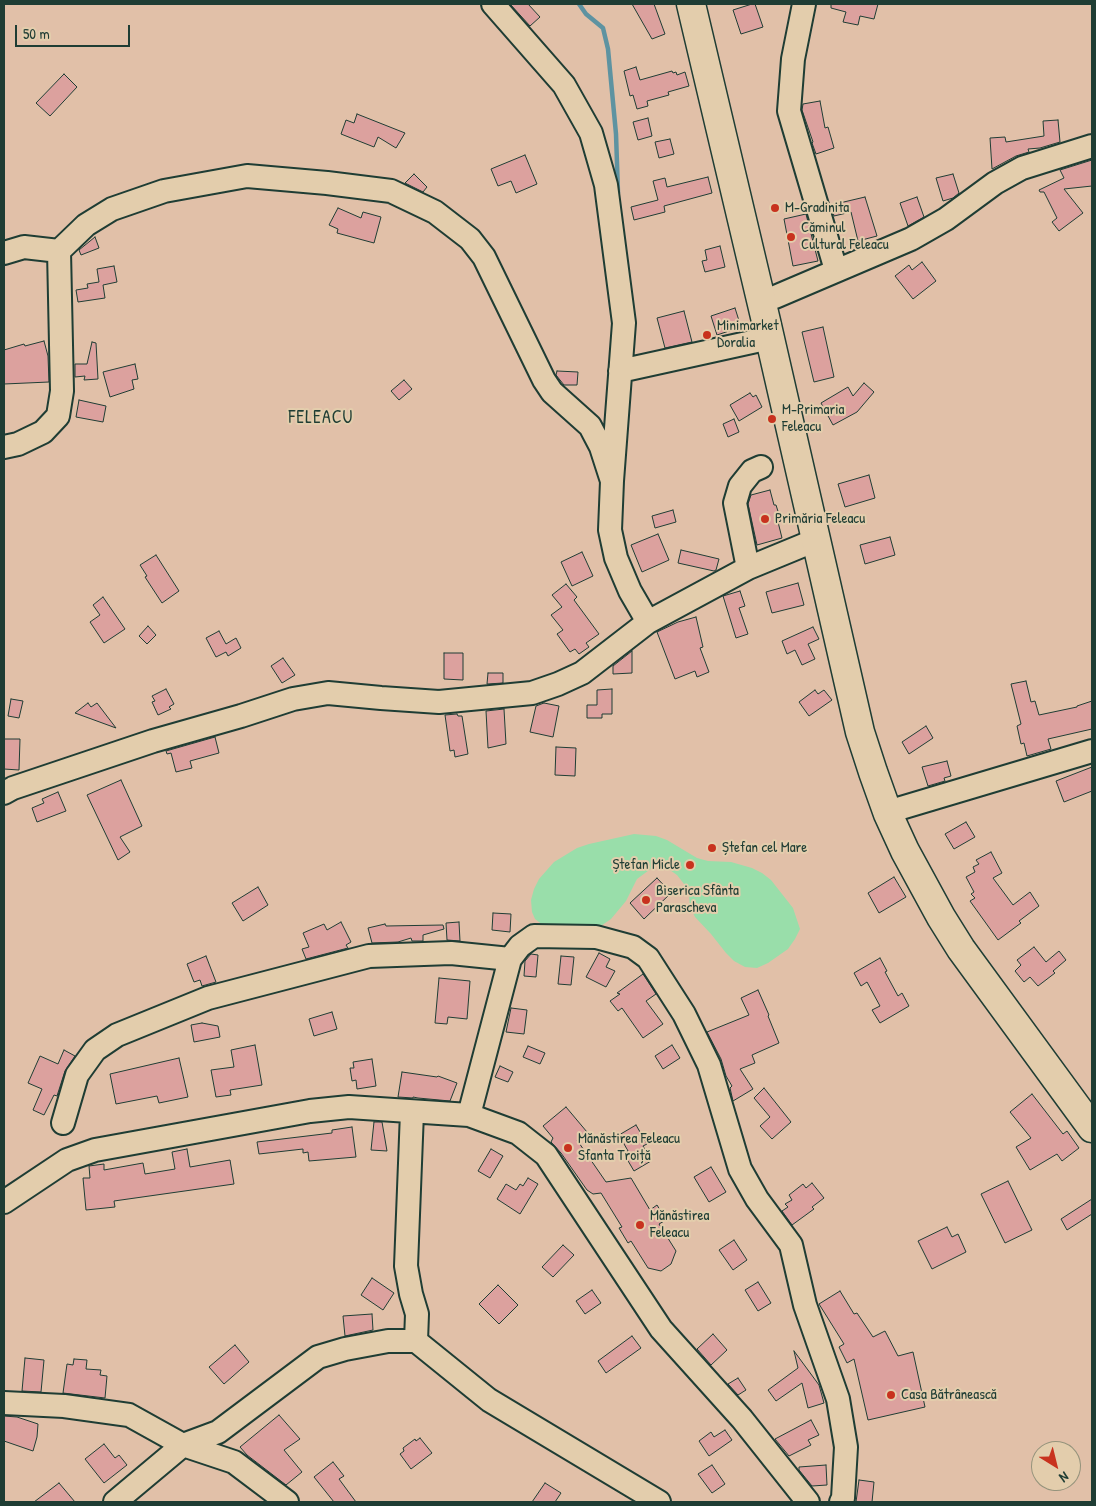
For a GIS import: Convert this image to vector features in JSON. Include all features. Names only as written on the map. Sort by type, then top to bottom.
[{"type":"main road","points":[[691,4],[860,732],[888,814],[926,893],[961,949],[1092,1128]]},
{"type":"main road","points":[[705,4],[776,297],[874,728],[900,808],[932,876],[952,910],[973,942],[1092,1104]]},
{"type":"street","points":[[493,4],[564,85],[591,132],[606,185],[624,323],[610,530],[616,558],[630,591],[648,622]]},
{"type":"street","points":[[804,4],[793,59],[789,111],[836,270]]},
{"type":"street","points":[[776,297],[911,239],[946,219],[995,183],[1022,168],[1092,146]]},
{"type":"street","points":[[4,447],[18,444],[43,432],[58,416],[62,392],[58,251],[86,225],[112,209],[164,191],[247,176],[391,191],[435,212],[470,239],[484,257],[544,380],[552,392],[590,426],[601,447],[612,481]]},
{"type":"street","points":[[4,252],[24,247],[58,251]]},
{"type":"street","points":[[620,371],[770,338]]},
{"type":"street","points":[[748,568],[735,503],[740,486],[752,472],[761,467]]},
{"type":"street","points":[[4,794],[13,788],[152,741],[293,699],[328,693],[439,702],[532,693],[582,673],[648,622],[748,568],[816,540]]},
{"type":"street","points":[[900,808],[1092,751]]},
{"type":"street","points":[[469,1115],[510,959],[520,946],[534,936],[596,937],[633,947],[648,958],[684,1014],[710,1066],[740,1168],[757,1199],[791,1245],[805,1305],[838,1399],[846,1447],[843,1498],[841,1502]]},
{"type":"street","points":[[63,1123],[77,1075],[95,1050],[117,1035],[208,998],[369,956],[451,953],[510,959]]},
{"type":"street","points":[[4,1202],[67,1160],[94,1150],[310,1111],[348,1107],[469,1115],[518,1132],[546,1155],[661,1329],[742,1419],[808,1502]]},
{"type":"street","points":[[412,1112],[406,1266],[417,1314],[416,1341]]},
{"type":"street","points":[[115,1502],[183,1445],[218,1432],[318,1357],[345,1349],[388,1341],[416,1341],[489,1400],[659,1502]]},
{"type":"street","points":[[4,1403],[64,1406],[129,1415],[183,1445],[234,1462],[287,1502]]},
{"type":"green space","points":[[634,834],[656,836],[667,840],[697,858],[708,861],[731,862],[762,873],[771,880],[793,908],[800,929],[795,939],[788,949],[768,963],[757,968],[745,967],[734,961],[726,953],[695,917],[690,907],[689,895],[677,875],[667,868],[656,865],[637,879],[626,901],[611,919],[595,930],[548,929],[535,919],[531,900],[534,889],[539,879],[554,862],[577,848]]},
{"type":"building","points":[[510,4],[528,4],[540,17],[530,26]]},
{"type":"building","points":[[632,4],[654,4],[665,34],[652,39]]},
{"type":"building","points":[[755,4],[763,27],[741,34],[733,10]]},
{"type":"building","points":[[831,4],[878,4],[874,19],[860,16],[858,25],[843,22],[846,12],[831,8]]},
{"type":"building","points":[[636,67],[640,80],[672,71],[673,73],[676,72],[677,75],[685,72],[689,86],[668,92],[669,95],[647,101],[648,106],[637,109],[633,95],[630,96],[624,71]]},
{"type":"building","points":[[64,74],[77,87],[50,116],[36,103]]},
{"type":"building","points":[[820,101],[825,128],[828,127],[834,148],[816,154],[802,110],[803,104]]},
{"type":"building","points":[[357,114],[405,133],[396,148],[378,137],[374,147],[341,134],[346,120],[354,123]]},
{"type":"building","points":[[648,118],[652,136],[638,140],[633,122]]},
{"type":"building","points":[[1058,120],[1060,142],[1040,148],[1028,149],[1029,152],[1016,156],[992,169],[990,138],[1005,137],[1006,142],[1044,136],[1043,121]]},
{"type":"building","points":[[670,139],[674,154],[659,158],[655,142]]},
{"type":"building","points":[[525,155],[537,184],[516,193],[511,181],[498,186],[491,169]]},
{"type":"building","points":[[1092,160],[1092,186],[1064,189],[1083,213],[1059,231],[1052,222],[1057,218],[1044,192],[1039,190],[1064,178],[1060,170]]},
{"type":"building","points":[[414,174],[427,187],[423,192],[405,183]]},
{"type":"building","points":[[953,174],[959,193],[953,198],[943,201],[936,178]]},
{"type":"building","points":[[708,177],[712,193],[664,206],[665,212],[634,220],[631,207],[658,200],[653,181],[665,178],[667,187]]},
{"type":"building","points":[[865,197],[877,236],[858,241],[851,212],[834,216],[831,205]]},
{"type":"building","points":[[917,197],[924,217],[908,226],[900,203]]},
{"type":"building","points":[[338,208],[361,218],[363,212],[381,217],[374,243],[337,233],[338,229],[329,225]]},
{"type":"building","points":[[806,214],[818,261],[793,266],[784,219]]},
{"type":"building","points":[[95,237],[99,248],[81,255],[79,250]]},
{"type":"building","points":[[720,246],[725,267],[705,272],[702,261],[707,260],[705,250]]},
{"type":"building","points":[[922,262],[936,281],[913,299],[895,276],[909,265],[912,270]]},
{"type":"building","points":[[114,266],[117,282],[103,285],[105,298],[78,302],[76,290],[88,288],[87,284],[99,282],[97,269]]},
{"type":"building","points":[[735,308],[741,327],[717,335],[711,316]]},
{"type":"building","points":[[684,311],[692,342],[665,348],[657,318]]},
{"type":"building","points":[[823,327],[834,377],[814,382],[802,332]]},
{"type":"building","points":[[44,341],[48,356],[49,382],[4,384],[4,350]]},
{"type":"building","points":[[92,342],[96,343],[98,379],[84,380],[85,376],[75,377],[75,364],[87,364]]},
{"type":"building","points":[[135,364],[138,379],[132,380],[134,389],[110,397],[103,372]]},
{"type":"building","points":[[557,371],[578,372],[577,385],[564,385],[556,375]]},
{"type":"building","points":[[404,380],[412,389],[399,400],[391,391]]},
{"type":"building","points":[[864,383],[874,392],[857,412],[833,425],[821,403],[848,387],[853,396]]},
{"type":"building","points":[[750,393],[753,397],[756,395],[762,407],[739,421],[730,405]]},
{"type":"building","points":[[79,400],[106,406],[103,422],[76,417]]},
{"type":"building","points":[[734,419],[739,432],[728,437],[723,424]]},
{"type":"building","points":[[869,475],[875,498],[845,507],[838,484]]},
{"type":"building","points":[[770,490],[781,521],[778,522],[782,538],[757,545],[748,504],[751,495]]},
{"type":"building","points":[[673,510],[676,522],[655,528],[652,516]]},
{"type":"building","points":[[658,534],[669,560],[642,572],[631,545]]},
{"type":"building","points":[[890,537],[895,555],[865,564],[860,545]]},
{"type":"building","points":[[681,550],[719,559],[716,570],[678,563]]},
{"type":"building","points":[[582,552],[593,576],[572,586],[561,562]]},
{"type":"building","points":[[156,555],[179,591],[162,603],[145,577],[147,576],[140,565]]},
{"type":"building","points":[[798,583],[804,605],[772,613],[766,592]]},
{"type":"building","points":[[566,584],[577,597],[574,600],[599,634],[586,643],[589,647],[579,654],[575,649],[570,652],[557,634],[563,630],[551,615],[562,607],[552,595]]},
{"type":"building","points":[[740,591],[745,606],[739,608],[748,634],[736,638],[723,596]]},
{"type":"building","points":[[103,597],[125,629],[104,643],[90,622],[100,615],[93,605]]},
{"type":"building","points":[[696,617],[703,647],[700,648],[709,672],[697,677],[695,671],[675,679],[657,632],[678,622]]},
{"type":"building","points":[[148,626],[156,635],[147,644],[139,636]]},
{"type":"building","points":[[813,627],[819,639],[808,644],[815,659],[802,665],[795,650],[787,654],[782,641]]},
{"type":"building","points":[[219,631],[226,644],[236,638],[241,648],[228,656],[226,652],[216,657],[206,638]]},
{"type":"building","points":[[632,651],[632,673],[613,674],[613,666]]},
{"type":"building","points":[[444,653],[463,653],[463,680],[444,679]]},
{"type":"building","points":[[283,658],[295,675],[282,683],[271,666]]},
{"type":"building","points":[[488,673],[503,673],[503,683],[487,684]]},
{"type":"building","points":[[1026,681],[1031,702],[1035,701],[1039,715],[1077,707],[1092,701],[1092,729],[1048,739],[1051,749],[1027,756],[1024,743],[1021,744],[1017,726],[1021,724],[1011,684]]},
{"type":"building","points":[[166,689],[174,704],[169,707],[171,709],[158,715],[152,702],[155,701],[152,696]]},
{"type":"building","points":[[612,689],[612,714],[602,714],[602,718],[587,718],[587,705],[597,705],[597,690]]},
{"type":"building","points":[[815,690],[818,694],[824,690],[832,700],[809,716],[799,702]]},
{"type":"building","points":[[11,699],[23,701],[19,718],[8,716]]},
{"type":"building","points":[[88,703],[91,707],[97,703],[116,728],[75,713]]},
{"type":"building","points":[[544,703],[559,706],[553,737],[530,732],[536,706]]},
{"type":"building","points":[[504,709],[506,744],[488,748],[486,711]]},
{"type":"building","points":[[457,714],[462,716],[468,754],[455,757],[454,750],[450,751],[445,715]]},
{"type":"building","points":[[926,726],[933,738],[909,754],[902,742]]},
{"type":"building","points":[[215,737],[219,753],[190,761],[192,768],[176,772],[171,753],[167,754],[166,751]]},
{"type":"building","points":[[4,739],[20,739],[19,770],[4,769]]},
{"type":"building","points":[[556,747],[576,748],[575,776],[555,775]]},
{"type":"building","points":[[947,761],[951,776],[944,778],[945,781],[928,786],[922,767]]},
{"type":"building","points":[[1092,767],[1092,791],[1064,802],[1056,781]]},
{"type":"building","points":[[121,780],[142,826],[120,837],[130,852],[118,860],[87,795]]},
{"type":"building","points":[[58,792],[66,811],[37,822],[32,808],[44,803],[42,799]]},
{"type":"building","points":[[966,822],[975,837],[954,849],[945,834]]},
{"type":"building","points":[[991,852],[1002,873],[993,878],[1013,905],[1030,892],[1039,906],[1019,921],[1021,923],[998,940],[970,901],[975,898],[971,894],[974,892],[966,877],[975,872],[973,867],[979,864],[976,860]]},
{"type":"building","points":[[894,877],[906,897],[879,913],[868,893]]},
{"type":"building","points":[[657,878],[671,893],[644,919],[630,903]]},
{"type":"building","points":[[258,887],[268,905],[243,921],[232,903]]},
{"type":"building","points":[[493,913],[511,914],[510,932],[492,930]]},
{"type":"building","points":[[341,922],[351,942],[346,945],[348,948],[306,959],[302,949],[309,947],[303,933],[324,924],[327,930]]},
{"type":"building","points":[[459,922],[460,941],[447,940],[446,923]]},
{"type":"building","points":[[385,924],[386,926],[443,925],[444,929],[423,935],[423,941],[412,941],[411,938],[398,942],[372,943],[368,928]]},
{"type":"building","points":[[1034,947],[1046,962],[1059,951],[1066,960],[1053,971],[1055,973],[1038,986],[1030,977],[1024,982],[1015,971],[1021,965],[1017,960]]},
{"type":"building","points":[[599,953],[610,959],[606,967],[615,971],[606,987],[586,977]]},
{"type":"building","points":[[531,954],[538,955],[536,977],[524,976],[525,961]]},
{"type":"building","points":[[206,956],[216,982],[202,986],[200,980],[194,982],[187,964]]},
{"type":"building","points":[[561,956],[574,957],[571,985],[558,984]]},
{"type":"building","points":[[880,958],[898,996],[902,993],[909,1006],[880,1023],[872,1010],[880,1006],[867,982],[861,986],[854,973]]},
{"type":"building","points":[[643,974],[656,994],[646,1001],[663,1024],[643,1038],[622,1008],[618,1011],[610,1001],[620,994],[617,993]]},
{"type":"building","points":[[439,978],[470,981],[467,1019],[448,1017],[447,1024],[435,1023]]},
{"type":"building","points":[[758,990],[779,1043],[752,1055],[755,1063],[740,1069],[753,1089],[733,1101],[730,1088],[732,1086],[707,1032],[749,1015],[741,998]]},
{"type":"building","points":[[511,1008],[527,1010],[524,1034],[506,1032]]},
{"type":"building","points":[[332,1012],[337,1029],[314,1036],[309,1019]]},
{"type":"building","points":[[202,1023],[218,1026],[220,1037],[194,1042],[191,1025]]},
{"type":"building","points":[[255,1045],[262,1085],[230,1090],[231,1095],[216,1097],[211,1070],[234,1067],[231,1050]]},
{"type":"building","points":[[672,1045],[680,1058],[663,1069],[655,1056]]},
{"type":"building","points":[[528,1046],[545,1053],[540,1064],[523,1057]]},
{"type":"building","points":[[64,1050],[75,1056],[65,1071],[57,1096],[54,1095],[44,1115],[33,1110],[42,1089],[28,1083],[40,1056],[58,1064]]},
{"type":"building","points":[[179,1058],[188,1097],[159,1103],[157,1096],[116,1104],[110,1074]]},
{"type":"building","points":[[372,1059],[376,1086],[357,1089],[356,1080],[352,1081],[350,1068],[354,1068],[353,1062]]},
{"type":"building","points":[[500,1066],[513,1072],[508,1082],[495,1077]]},
{"type":"building","points":[[402,1072],[438,1076],[457,1083],[450,1101],[398,1097]]},
{"type":"building","points":[[764,1088],[791,1122],[772,1139],[760,1126],[770,1117],[754,1098]]},
{"type":"building","points":[[1032,1094],[1063,1134],[1067,1131],[1079,1148],[1062,1161],[1057,1154],[1030,1170],[1016,1147],[1031,1138],[1010,1112]]},
{"type":"building","points":[[566,1107],[587,1132],[577,1140],[606,1182],[631,1178],[650,1210],[657,1205],[666,1220],[659,1224],[676,1251],[671,1264],[661,1271],[648,1268],[631,1241],[628,1243],[619,1228],[622,1227],[601,1193],[593,1194],[587,1190],[551,1142],[553,1138],[543,1126]]},
{"type":"building","points":[[374,1122],[382,1122],[387,1151],[371,1150]]},
{"type":"building","points":[[636,1125],[647,1144],[643,1146],[651,1161],[634,1171],[624,1154],[628,1151],[619,1135]]},
{"type":"building","points":[[352,1127],[356,1157],[309,1161],[308,1152],[303,1153],[303,1149],[259,1154],[257,1142],[332,1133],[332,1130]]},
{"type":"building","points":[[187,1149],[190,1167],[230,1160],[234,1184],[114,1201],[115,1207],[86,1210],[83,1178],[90,1178],[89,1166],[104,1164],[104,1170],[143,1163],[145,1174],[175,1169],[172,1152]]},
{"type":"building","points":[[491,1149],[503,1156],[490,1178],[478,1171]]},
{"type":"building","points":[[711,1167],[726,1192],[709,1202],[694,1177]]},
{"type":"building","points":[[528,1178],[538,1184],[520,1214],[497,1199],[506,1184],[516,1190],[520,1184],[523,1186]]},
{"type":"building","points":[[1008,1181],[1032,1230],[1005,1243],[981,1194]]},
{"type":"building","points":[[812,1183],[824,1198],[812,1207],[814,1209],[792,1225],[782,1211],[788,1207],[785,1204],[792,1200],[789,1195],[803,1184],[806,1188]]},
{"type":"building","points":[[1092,1199],[1092,1214],[1067,1230],[1061,1219]]},
{"type":"building","points":[[947,1227],[952,1237],[958,1234],[966,1252],[932,1269],[918,1241]]},
{"type":"building","points":[[734,1240],[747,1260],[733,1270],[719,1250]]},
{"type":"building","points":[[563,1245],[574,1255],[553,1277],[542,1267]]},
{"type":"building","points":[[372,1278],[394,1293],[383,1310],[361,1295]]},
{"type":"building","points":[[758,1282],[771,1303],[758,1311],[745,1290]]},
{"type":"building","points":[[498,1285],[518,1305],[499,1324],[479,1304]]},
{"type":"building","points":[[592,1290],[601,1303],[585,1314],[576,1301]]},
{"type":"building","points":[[840,1291],[854,1314],[857,1313],[873,1337],[885,1331],[898,1356],[913,1352],[925,1407],[868,1420],[854,1359],[847,1363],[839,1347],[844,1344],[819,1304]]},
{"type":"building","points":[[372,1314],[373,1330],[345,1336],[343,1316]]},
{"type":"building","points":[[713,1334],[727,1350],[711,1365],[697,1349]]},
{"type":"building","points":[[632,1336],[641,1348],[606,1373],[598,1361]]},
{"type":"building","points":[[235,1345],[249,1362],[224,1384],[209,1367]]},
{"type":"building","points":[[794,1351],[819,1385],[824,1403],[808,1408],[802,1383],[776,1401],[768,1390],[798,1368]]},
{"type":"building","points":[[25,1358],[44,1360],[41,1392],[22,1391]]},
{"type":"building","points":[[74,1359],[87,1360],[86,1369],[101,1370],[100,1375],[107,1376],[105,1398],[63,1393],[67,1364],[73,1365]]},
{"type":"building","points":[[738,1378],[746,1390],[738,1395],[728,1384]]},
{"type":"building","points":[[279,1415],[300,1439],[284,1450],[302,1472],[286,1485],[247,1455],[240,1447]]},
{"type":"building","points":[[4,1416],[17,1417],[38,1424],[33,1451],[4,1441]]},
{"type":"building","points":[[811,1420],[819,1435],[808,1440],[811,1445],[789,1456],[775,1439]]},
{"type":"building","points":[[725,1430],[732,1440],[709,1456],[699,1441],[711,1432],[714,1437]]},
{"type":"building","points":[[420,1438],[432,1453],[411,1469],[400,1454],[404,1451],[403,1448],[415,1439],[416,1441]]},
{"type":"building","points":[[104,1444],[115,1458],[119,1455],[127,1465],[104,1483],[85,1459]]},
{"type":"building","points":[[333,1462],[344,1476],[339,1479],[356,1502],[334,1502],[314,1477]]},
{"type":"building","points":[[712,1465],[725,1484],[712,1493],[698,1474]]},
{"type":"building","points":[[826,1465],[827,1485],[812,1486],[799,1470],[799,1467]]},
{"type":"building","points":[[859,1480],[874,1482],[872,1502],[856,1502]]},
{"type":"building","points":[[59,1483],[75,1502],[34,1502]]},
{"type":"building","points":[[545,1483],[561,1493],[555,1502],[532,1502]]},
{"type":"waterway","points":[[579,4],[586,14],[603,28],[608,49],[616,134],[618,193]]},
{"type":"place","name":"M-Gradinita","points":[[775,208]]},
{"type":"place","name":"Căminul Cultural Feleacu","points":[[791,237]]},
{"type":"place","name":"Minimarket Doralia","points":[[707,335]]},
{"type":"place","name":"M-Primaria Feleacu","points":[[772,419]]},
{"type":"place","name":"Primăria Feleacu","points":[[765,519]]},
{"type":"place","name":"Ștefan cel Mare","points":[[712,848]]},
{"type":"place","name":"Ștefan Micle","points":[[690,865]]},
{"type":"place","name":"Biserica Sfânta Parascheva","points":[[646,900]]},
{"type":"place","name":"Mănăstirea Feleacu Sfanta Troiță","points":[[568,1148]]},
{"type":"place","name":"Mănăstirea Feleacu","points":[[640,1225]]},
{"type":"place","name":"Casa Bătrânească","points":[[891,1395]]},
{"type":"district","name":"FELEACU","points":[[321,418]]}]
